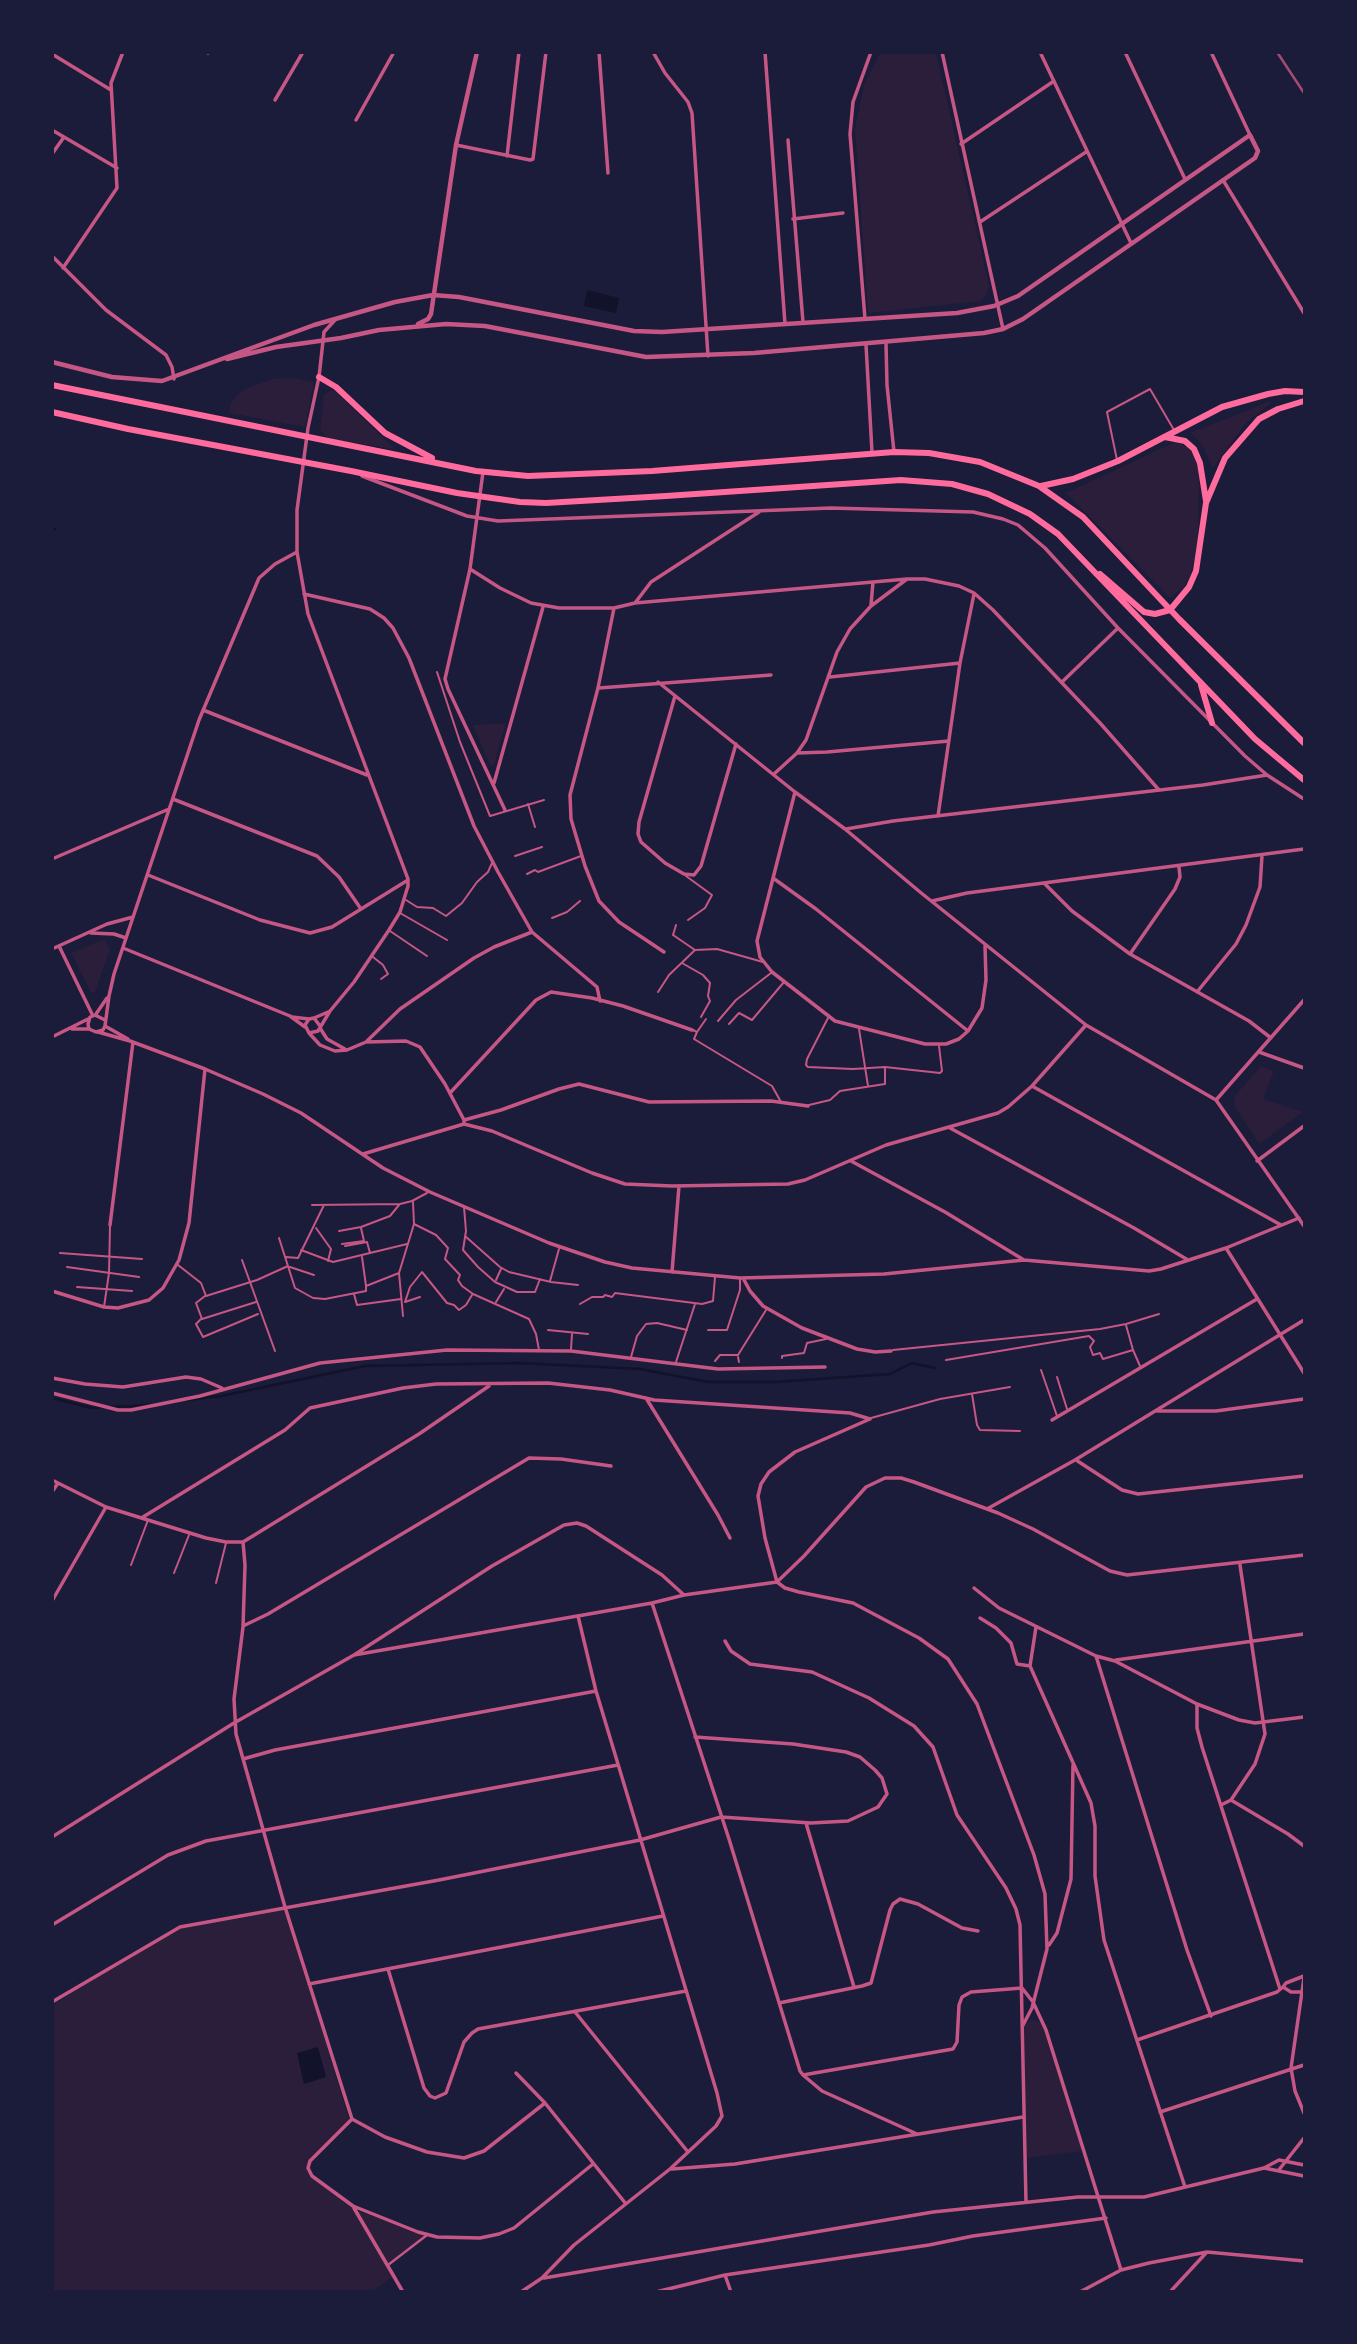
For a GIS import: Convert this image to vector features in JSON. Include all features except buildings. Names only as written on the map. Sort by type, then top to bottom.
[{"type":"main road","points":[[319,377],[337,387],[385,433],[440,462]]},
{"type":"main road","points":[[52,385],[483,472],[539,476],[652,471],[894,452],[964,458],[1003,470],[1039,486],[1073,510],[1098,532],[1170,610],[1304,743]]},
{"type":"main road","points":[[1039,486],[1073,479],[1118,461],[1222,407],[1285,391],[1304,392]]},
{"type":"main road","points":[[1093,570],[1109,580],[1144,612],[1156,614],[1170,610],[1189,587],[1196,572],[1206,503],[1225,458],[1251,426],[1278,409],[1304,401]]},
{"type":"main road","points":[[52,412],[480,497],[546,503],[886,480],[930,481],[988,494],[1015,505],[1058,534],[1266,750],[1304,780]]},
{"type":"main road","points":[[1162,437],[1185,441],[1194,449],[1200,463],[1206,503]]},
{"type":"main road","points":[[1201,684],[1212,723]]},
{"type":"street","points":[[63,268],[115,194],[118,168],[111,90],[114,71],[123,52]]},
{"type":"street","points":[[275,100],[303,52]]},
{"type":"street","points":[[356,120],[394,52]]},
{"type":"street","points":[[416,326],[430,317],[456,145],[477,52]]},
{"type":"street","points":[[507,156],[519,52]]},
{"type":"street","points":[[456,145],[530,160],[534,157],[546,52]]},
{"type":"street","points":[[599,52],[608,173]]},
{"type":"street","points":[[653,52],[665,73],[688,102],[692,113],[708,356]]},
{"type":"street","points":[[765,52],[785,324]]},
{"type":"street","points":[[865,319],[849,134],[853,102],[871,52]]},
{"type":"street","points":[[942,52],[1003,329]]},
{"type":"street","points":[[1040,52],[1131,243]]},
{"type":"street","points":[[1125,52],[1185,180]]},
{"type":"street","points":[[227,359],[276,347],[416,326],[468,324],[637,356],[708,356],[886,344],[970,336],[1003,329],[1023,318],[1255,158],[1258,151],[1212,52]]},
{"type":"street","points":[[52,54],[111,90]]},
{"type":"street","points":[[961,144],[1054,81]]},
{"type":"street","points":[[52,130],[118,168]]},
{"type":"street","points":[[52,362],[112,377],[162,381],[174,379],[305,328],[395,302],[433,295],[459,297],[634,331],[663,332],[957,313],[999,305],[1034,285],[1250,135]]},
{"type":"street","points":[[52,154],[64,137]]},
{"type":"street","points":[[788,140],[803,322]]},
{"type":"street","points":[[979,223],[1087,152]]},
{"type":"street","points":[[1223,180],[1304,313]]},
{"type":"street","points":[[793,219],[843,213]]},
{"type":"street","points":[[52,256],[106,310],[166,355],[172,366],[174,379]]},
{"type":"street","points":[[309,1033],[316,1032],[320,1027],[389,930],[405,900],[408,879],[308,614],[297,552],[297,510],[306,438],[327,326],[335,320]]},
{"type":"street","points":[[886,344],[894,452]]},
{"type":"street","points":[[866,345],[872,453]]},
{"type":"street","points":[[351,471],[477,518],[506,521],[831,508],[973,512],[1003,519],[1029,533],[1118,628],[1267,775],[1304,799]]},
{"type":"street","points":[[483,472],[470,569],[447,665],[446,683],[505,810]]},
{"type":"street","points":[[635,603],[660,575],[759,512]]},
{"type":"street","points":[[98,1032],[105,1026],[108,996],[203,710],[259,578],[275,564],[297,552]]},
{"type":"street","points":[[470,569],[520,598],[543,607],[614,608],[635,603],[906,579],[943,582],[974,593],[1125,750],[1159,790]]},
{"type":"street","points":[[774,774],[797,753],[806,740],[843,639],[860,616],[906,579]]},
{"type":"street","points":[[871,606],[873,582]]},
{"type":"street","points":[[938,816],[960,663],[974,593]]},
{"type":"street","points":[[304,594],[370,610],[384,618],[393,628],[409,657],[464,801],[493,862],[533,932],[597,987],[600,1001]]},
{"type":"street","points":[[494,783],[543,607]]},
{"type":"street","points":[[614,608],[598,688],[570,795],[571,819],[591,885],[606,909],[619,922],[664,952]]},
{"type":"street","points":[[1061,683],[1118,628]]},
{"type":"street","points":[[829,677],[960,663]]},
{"type":"street","points":[[598,688],[771,675]]},
{"type":"street","points":[[659,682],[1086,1025],[1216,1100],[1304,1226]]},
{"type":"street","points":[[675,696],[639,822],[638,834],[641,842],[665,863],[684,874],[694,875],[701,866],[736,744]]},
{"type":"street","points":[[203,710],[368,775]]},
{"type":"street","points":[[797,753],[948,741]]},
{"type":"street","points":[[845,829],[1267,775]]},
{"type":"street","points":[[796,792],[757,941],[763,962],[772,972],[828,1017],[859,1028],[939,1045],[953,1043],[968,1031],[982,1009],[987,965],[985,945]]},
{"type":"street","points":[[173,799],[317,856],[339,877],[361,909]]},
{"type":"street","points":[[52,859],[169,808]]},
{"type":"street","points":[[932,901],[967,893],[1304,849]]},
{"type":"street","points":[[1197,992],[1236,944],[1247,925],[1260,887],[1262,856]]},
{"type":"street","points":[[1130,954],[1175,889],[1180,877],[1179,867]]},
{"type":"street","points":[[148,875],[260,919],[310,933],[332,927],[408,879]]},
{"type":"street","points":[[773,878],[816,909],[968,1031]]},
{"type":"street","points":[[1044,883],[1072,911],[1130,954],[1249,1021],[1271,1038]]},
{"type":"street","points":[[52,949],[107,924],[133,917]]},
{"type":"street","points":[[123,948],[290,1016],[305,1027],[316,1042],[335,1051],[347,1050],[366,1042],[400,1009],[474,958],[533,932]]},
{"type":"street","points":[[91,933],[114,934],[126,938]]},
{"type":"street","points":[[59,946],[93,1016],[105,1020]]},
{"type":"street","points":[[450,1093],[536,1000],[546,994],[554,992],[600,1001],[692,1030]]},
{"type":"street","points":[[89,1029],[88,1024],[108,996]]},
{"type":"street","points":[[1216,1100],[1304,1000]]},
{"type":"street","points":[[305,1027],[312,1019],[330,1011]]},
{"type":"street","points":[[52,1037],[93,1016]]},
{"type":"street","points":[[290,1016],[312,1019],[327,1039],[347,1050]]},
{"type":"street","points":[[366,1042],[406,1041],[420,1047],[450,1093],[464,1122],[610,1180],[625,1184],[788,1184],[805,1180],[886,1145],[1008,1107],[1032,1086],[1086,1025]]},
{"type":"street","points":[[105,1026],[131,1042]]},
{"type":"street","points":[[70,1029],[89,1029],[205,1069],[302,1113],[383,1168],[430,1192],[559,1246],[618,1266],[741,1278],[884,1274],[1024,1260],[1149,1271],[1226,1248],[1299,1218]]},
{"type":"street","points":[[110,1225],[131,1042]]},
{"type":"street","points":[[1259,1052],[1304,1068]]},
{"type":"street","points":[[52,1290],[104,1307],[130,1307],[149,1300],[163,1288],[177,1264],[189,1223],[205,1069]]},
{"type":"street","points":[[363,1154],[579,1084],[649,1102],[782,1103],[808,1106]]},
{"type":"street","points":[[1032,1086],[1281,1225]]},
{"type":"street","points":[[949,1126],[1134,1228],[1188,1261]]},
{"type":"street","points":[[1257,1161],[1304,1126]]},
{"type":"street","points":[[851,1161],[945,1212],[1024,1260]]},
{"type":"street","points":[[672,1272],[679,1185]]},
{"type":"street","points":[[1226,1248],[1304,1373]]},
{"type":"street","points":[[741,1278],[767,1309],[827,1339],[866,1351],[891,1351]]},
{"type":"street","points":[[1055,1418],[1257,1299]]},
{"type":"street","points":[[987,1509],[1075,1460],[1304,1320]]},
{"type":"street","points":[[52,1393],[118,1410],[131,1410],[320,1363],[447,1350],[571,1351],[728,1369],[825,1367]]},
{"type":"street","points":[[52,1378],[122,1387],[186,1377],[201,1379],[224,1389]]},
{"type":"street","points":[[146,1518],[285,1430],[310,1408],[436,1384],[548,1383],[610,1390],[646,1398],[850,1413],[870,1419]]},
{"type":"street","points":[[52,1480],[106,1507],[190,1533],[226,1542],[243,1542],[419,1434],[490,1385]]},
{"type":"street","points":[[646,1398],[730,1538]]},
{"type":"street","points":[[1157,1411],[1216,1411],[1304,1399]]},
{"type":"street","points":[[870,1419],[795,1452],[780,1461],[761,1484],[758,1496],[760,1512],[777,1582],[792,1590],[853,1603],[919,1638],[948,1659],[977,1704],[1034,1855],[1045,1894],[1047,1949],[1031,2012],[1022,2027]]},
{"type":"street","points":[[243,1627],[528,1458],[561,1459],[611,1466]]},
{"type":"street","points":[[1075,1460],[1122,1490],[1138,1494],[1304,1476]]},
{"type":"street","points":[[354,1655],[652,1603],[684,1595],[777,1582],[804,1556],[854,1499],[876,1480],[901,1478],[987,1509],[1110,1571],[1127,1575],[1304,1555]]},
{"type":"street","points":[[52,1492],[58,1483]]},
{"type":"street","points":[[52,1601],[106,1507]]},
{"type":"street","points":[[52,1837],[234,1723],[354,1655],[492,1566],[564,1525],[572,1523],[586,1526],[662,1575],[684,1595]]},
{"type":"street","points":[[243,1542],[243,1627],[234,1691],[234,1723],[285,1907],[352,2119],[385,2137],[427,2152],[464,2158],[484,2151],[545,2103]]},
{"type":"street","points":[[1222,1804],[1231,1800],[1258,1757],[1265,1734],[1240,1564]]},
{"type":"street","points":[[974,1588],[999,1608],[1096,1656],[1115,1661],[1197,1703],[1240,1720],[1263,1723],[1304,1717]]},
{"type":"street","points":[[652,1603],[803,2076],[822,2091],[917,2134]]},
{"type":"street","points":[[521,2291],[542,2278],[574,2245],[670,2169],[716,2126],[722,2116],[596,1691],[578,1616]]},
{"type":"street","points":[[980,1618],[996,1628],[1011,1643],[1017,1664],[1030,1666]]},
{"type":"street","points":[[1037,1626],[1030,1666],[1093,1813],[1095,1876],[1104,1940],[1185,2187]]},
{"type":"street","points":[[1115,1661],[1304,1634]]},
{"type":"street","points":[[725,1641],[731,1651],[750,1664],[812,1672],[870,1698],[905,1719],[929,1741],[938,1758],[957,1815],[1006,1888],[1016,1909],[1020,1934],[1022,1989],[1026,2202]]},
{"type":"street","points":[[1096,1656],[1210,2016]]},
{"type":"street","points":[[243,1759],[275,1750],[596,1691]]},
{"type":"street","points":[[1197,1703],[1197,1728],[1202,1747],[1281,1988]]},
{"type":"street","points":[[52,2002],[170,1931],[196,1923],[439,1880],[640,1840],[721,1817],[806,1823],[848,1821],[865,1815],[884,1800],[887,1794],[882,1778],[860,1757],[833,1749],[695,1737]]},
{"type":"street","points":[[1047,1949],[1057,1933],[1071,1879],[1073,1763]]},
{"type":"street","points":[[52,1925],[188,1846],[618,1765]]},
{"type":"street","points":[[1231,1800],[1304,1846]]},
{"type":"street","points":[[806,1823],[854,1987]]},
{"type":"street","points":[[779,2003],[868,1985],[873,1979],[890,1910],[900,1899],[918,1904],[962,1928],[978,1931]]},
{"type":"street","points":[[309,1984],[663,1916]]},
{"type":"street","points":[[388,1969],[424,2088],[435,2098],[441,2097],[448,2090],[464,2042],[472,2033],[511,2023],[685,1991]]},
{"type":"street","points":[[1136,2040],[1277,1992],[1286,1983],[1304,1977],[1291,2068],[1295,2091],[1304,2113]]},
{"type":"street","points":[[1281,1988],[1302,1992]]},
{"type":"street","points":[[1022,1989],[1033,2002],[1046,2030],[1121,2270]]},
{"type":"street","points":[[803,2076],[953,2049],[957,2042],[962,1997],[971,1992],[1022,1989]]},
{"type":"street","points":[[575,2012],[688,2153]]},
{"type":"street","points":[[1160,2112],[1304,2065]]},
{"type":"street","points":[[516,2073],[545,2103],[626,2204]]},
{"type":"street","points":[[670,2169],[735,2164],[1023,2117]]},
{"type":"street","points":[[352,2119],[313,2157],[308,2168],[312,2176],[353,2206],[427,2235],[458,2239],[499,2234],[523,2222],[593,2164]]},
{"type":"street","points":[[1278,2171],[1304,2138]]},
{"type":"street","points":[[542,2278],[933,2212],[1026,2202],[1144,2197],[1264,2168],[1275,2161],[1285,2160],[1304,2165]]},
{"type":"street","points":[[1264,2168],[1304,2176]]},
{"type":"street","points":[[353,2206],[403,2291]]},
{"type":"street","points":[[656,2291],[725,2275],[1106,2218]]},
{"type":"street","points":[[388,2265],[427,2235]]},
{"type":"street","points":[[1170,2291],[1207,2252]]},
{"type":"street","points":[[1080,2291],[1121,2270],[1207,2252],[1304,2261]]},
{"type":"street","points":[[725,2275],[731,2291]]},
{"type":"lane","points":[[1118,461],[1107,412],[1150,389],[1174,431]]},
{"type":"lane","points":[[437,673],[460,742],[490,816],[544,800]]},
{"type":"lane","points":[[528,804],[535,827]]},
{"type":"lane","points":[[515,856],[542,847]]},
{"type":"lane","points":[[527,874],[582,855]]},
{"type":"lane","points":[[405,900],[418,906],[433,908],[446,916],[462,904],[493,862]]},
{"type":"lane","points":[[684,874],[712,895],[705,908],[688,920]]},
{"type":"lane","points":[[551,918],[565,914],[580,901]]},
{"type":"lane","points":[[400,912],[447,940]]},
{"type":"lane","points":[[676,925],[673,934],[695,950],[717,949],[763,962]]},
{"type":"lane","points":[[389,930],[427,956]]},
{"type":"lane","points":[[658,992],[695,950]]},
{"type":"lane","points":[[372,956],[383,965],[388,974],[381,979]]},
{"type":"lane","points":[[681,963],[703,975],[710,983],[710,1001],[701,1017]]},
{"type":"lane","points":[[718,1021],[736,1000],[772,972]]},
{"type":"lane","points":[[729,1024],[739,1013],[752,1020],[785,981]]},
{"type":"lane","points":[[828,1017],[807,1059],[808,1067],[885,1067],[940,1073],[939,1045]]},
{"type":"lane","points":[[706,1019],[694,1039],[772,1086],[782,1103]]},
{"type":"lane","points":[[859,1028],[868,1087]]},
{"type":"lane","points":[[692,1030],[697,1032]]},
{"type":"lane","points":[[808,1106],[830,1100],[840,1091],[886,1083],[885,1067]]},
{"type":"lane","points":[[312,1205],[400,1204],[430,1192]]},
{"type":"lane","points":[[403,1303],[399,1273],[414,1224],[412,1201]]},
{"type":"lane","points":[[339,1231],[361,1227],[390,1216],[400,1204]]},
{"type":"lane","points":[[286,1256],[298,1259],[325,1205]]},
{"type":"lane","points":[[464,1205],[464,1253],[495,1282],[517,1292],[533,1293],[540,1279]]},
{"type":"lane","points":[[414,1224],[436,1235],[449,1248],[445,1259],[460,1275],[458,1280],[463,1286],[473,1294],[529,1319],[536,1334],[539,1351]]},
{"type":"lane","points":[[104,1307],[109,1273],[110,1225]]},
{"type":"lane","points":[[315,1227],[331,1249],[328,1261]]},
{"type":"lane","points":[[361,1227],[364,1241],[343,1245],[367,1242],[371,1254]]},
{"type":"lane","points":[[465,1236],[502,1268],[549,1282],[578,1285]]},
{"type":"lane","points":[[279,1238],[296,1289],[325,1299],[366,1291],[362,1256]]},
{"type":"lane","points":[[301,1250],[328,1261],[362,1256],[408,1244]]},
{"type":"lane","points":[[549,1282],[559,1246]]},
{"type":"lane","points":[[60,1253],[142,1259]]},
{"type":"lane","points":[[242,1260],[275,1351]]},
{"type":"lane","points":[[177,1264],[201,1282],[206,1296]]},
{"type":"lane","points":[[202,1319],[196,1303],[206,1296],[249,1283],[289,1266],[314,1275]]},
{"type":"lane","points":[[67,1268],[139,1276]]},
{"type":"lane","points":[[495,1282],[502,1268]]},
{"type":"lane","points":[[403,1316],[403,1303],[410,1287],[419,1274],[424,1272],[447,1303],[458,1310],[464,1308],[473,1294]]},
{"type":"lane","points":[[366,1286],[399,1273]]},
{"type":"lane","points":[[580,1304],[592,1297],[612,1297],[615,1293],[702,1304],[713,1301],[715,1276]]},
{"type":"lane","points":[[708,1330],[727,1330],[740,1290],[741,1278]]},
{"type":"lane","points":[[76,1287],[132,1291]]},
{"type":"lane","points":[[496,1303],[505,1287]]},
{"type":"lane","points":[[354,1293],[357,1305],[401,1299]]},
{"type":"lane","points":[[403,1303],[420,1297]]},
{"type":"lane","points":[[256,1302],[202,1319],[196,1324],[203,1337],[260,1313]]},
{"type":"lane","points":[[676,1364],[695,1303]]},
{"type":"lane","points":[[739,1362],[738,1356],[767,1309]]},
{"type":"lane","points":[[891,1351],[1126,1324],[1159,1314]]},
{"type":"lane","points":[[630,1358],[638,1336],[648,1323],[687,1330]]},
{"type":"lane","points":[[1126,1324],[1133,1350],[1142,1368]]},
{"type":"lane","points":[[548,1329],[588,1334]]},
{"type":"lane","points":[[571,1351],[572,1333]]},
{"type":"lane","points":[[946,1360],[1089,1336],[1094,1341],[1090,1348],[1093,1355],[1100,1353],[1103,1359],[1133,1350]]},
{"type":"lane","points":[[782,1358],[804,1353],[807,1343],[827,1339]]},
{"type":"lane","points":[[715,1361],[720,1355],[738,1356]]},
{"type":"lane","points":[[1041,1370],[1055,1418]]},
{"type":"lane","points":[[1057,1377],[1068,1412]]},
{"type":"lane","points":[[870,1419],[901,1409],[1010,1387]]},
{"type":"lane","points":[[972,1393],[980,1430],[1020,1431]]},
{"type":"lane","points":[[131,1565],[146,1518]]},
{"type":"lane","points":[[174,1573],[190,1533]]},
{"type":"lane","points":[[216,1583],[226,1542]]},
{"type":"shaded area","points":[[880,53],[936,53],[989,285],[987,294],[981,301],[868,313],[855,128],[864,85]]},
{"type":"shaded area","points":[[587,290],[619,298],[616,313],[584,306]]},
{"type":"shaded area","points":[[294,378],[314,382],[305,427],[229,413],[230,404],[247,388],[273,379]]},
{"type":"shaded area","points":[[331,390],[395,449],[329,439],[320,430],[324,395]]},
{"type":"shaded area","points":[[1272,402],[1246,423],[1213,468],[1202,444],[1190,433]]},
{"type":"shaded area","points":[[1175,442],[1194,453],[1199,469],[1198,539],[1191,573],[1184,587],[1170,598],[1066,493]]},
{"type":"shaded area","points":[[506,723],[494,765],[490,765],[473,725]]},
{"type":"shaded area","points":[[105,940],[110,949],[92,994],[71,953]]},
{"type":"shaded area","points":[[1261,1066],[1274,1071],[1263,1099],[1303,1112],[1259,1144],[1235,1107],[1234,1097]]},
{"type":"shaded area","points":[[285,1907],[349,2120],[310,2161],[309,2173],[353,2207],[394,2276],[371,2292],[53,2292],[53,2005],[170,1931]]},
{"type":"shaded area","points":[[1031,2019],[1043,2023],[1082,2151],[1025,2158],[1024,2026]]},
{"type":"shaded area","points":[[318,2047],[326,2077],[304,2084],[297,2053]]},
{"type":"shaded area","points":[[357,2211],[381,2218],[425,2235],[388,2263]]},
{"type":"waterway","points":[[187,1400],[221,1396],[365,1366],[520,1363],[640,1369],[708,1382],[775,1382],[890,1374],[912,1363],[935,1368]]},
{"type":"waterway","points":[[52,1398],[92,1408],[104,1407]]},
{"type":"waterway","points":[[111,1407],[149,1405]]},
{"type":"railway","points":[[1277,52],[1304,93]]}]
